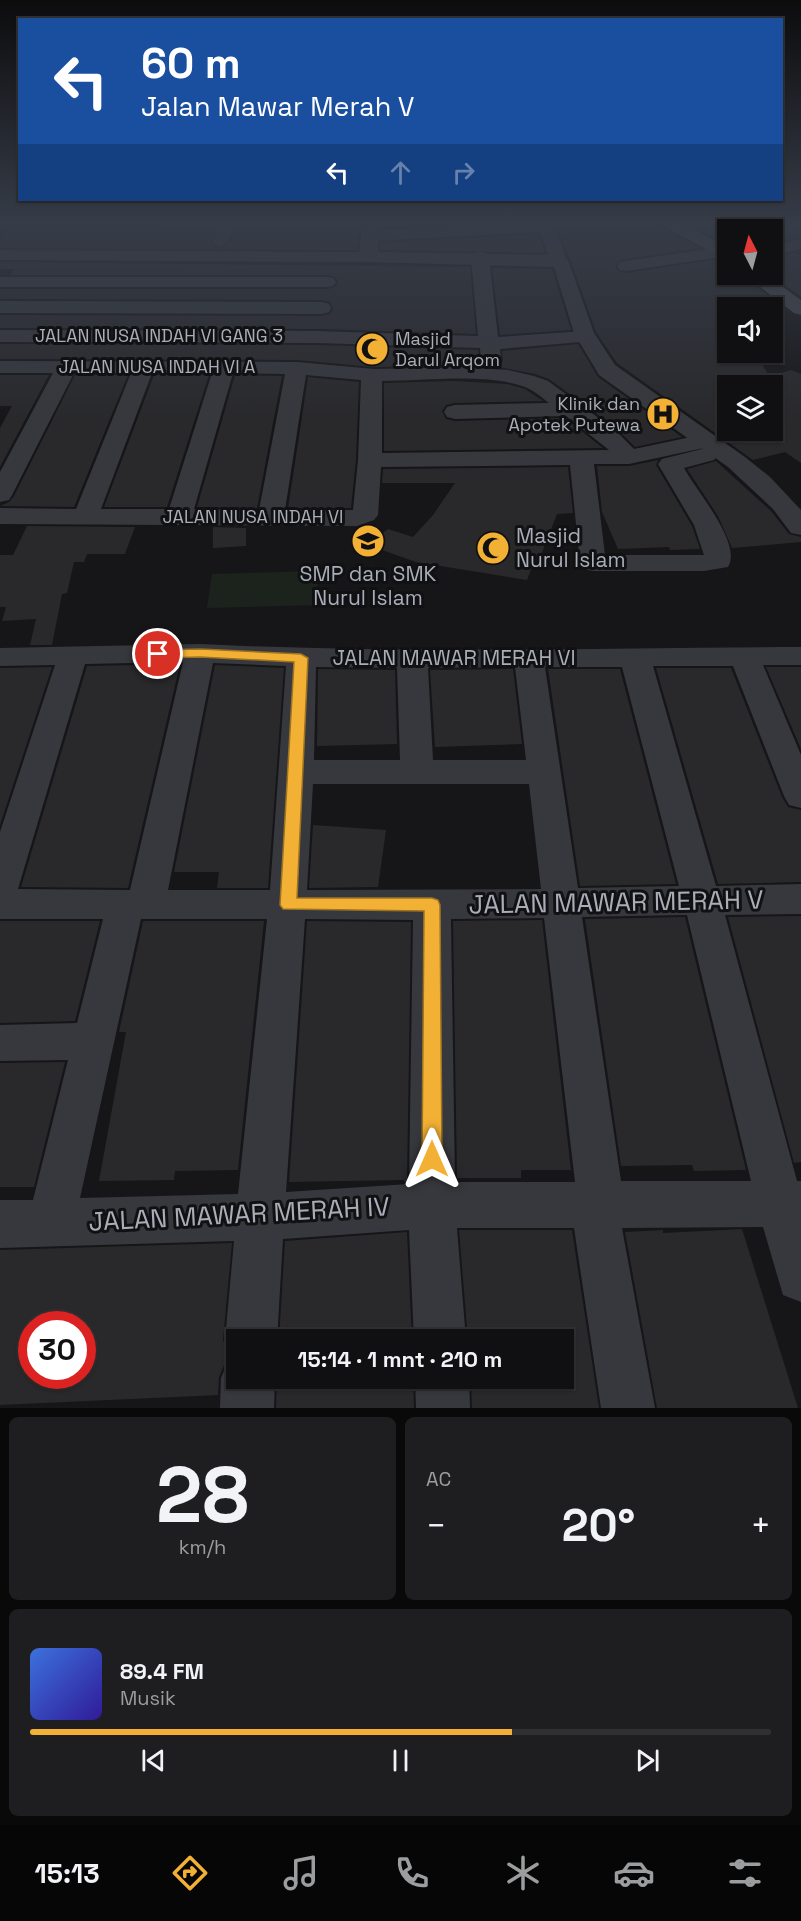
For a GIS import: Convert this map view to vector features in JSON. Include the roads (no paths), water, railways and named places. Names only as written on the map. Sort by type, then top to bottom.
[{"type":"main road","points":[[774,290],[801,309]]},
{"type":"street","points":[[0,336],[33,290]]},
{"type":"street","points":[[271,516],[305,369],[317,337],[326,290]]},
{"type":"street","points":[[484,290],[492,375]]},
{"type":"street","points":[[568,290],[593,354],[607,370],[713,446],[763,486],[792,513],[801,527]]},
{"type":"street","points":[[0,307],[322,308]]},
{"type":"street","name":"JALAN NUSA INDAH VI GANG 3","points":[[0,336],[317,337],[530,342],[585,337]]},
{"type":"street","name":"JALAN NUSA INDAH VI A","points":[[0,367],[305,369],[372,375],[492,375],[531,380],[607,435],[629,456]]},
{"type":"street","points":[[2,515],[67,367]]},
{"type":"street","points":[[86,516],[144,367]]},
{"type":"street","points":[[179,517],[224,368]]},
{"type":"street","points":[[372,375],[370,460],[581,458],[629,456],[713,446]]},
{"type":"street","points":[[449,375],[464,458]]},
{"type":"street","points":[[455,412],[569,409]]},
{"type":"street","points":[[581,458],[593,563],[704,563],[718,561],[718,552],[709,531],[671,466],[672,463],[713,446]]},
{"type":"street","name":"JALAN NUSA INDAH VI","points":[[2,515],[357,518],[365,515],[370,460]]},
{"type":"street","points":[[51,1222],[95,1041],[136,903],[200,653]]},
{"type":"street","name":"JALAN MAWAR MERAH VI","points":[[0,657],[200,653],[301,658],[412,659],[801,656]]},
{"type":"street","points":[[0,889],[73,656]]},
{"type":"street","points":[[744,656],[801,795]]},
{"type":"street","points":[[635,657],[702,901],[790,1204],[801,1277]]},
{"type":"street","points":[[252,1329],[258,1217],[288,905],[297,772],[301,658]]},
{"type":"street","points":[[529,658],[559,903],[601,1204],[598,1226],[601,1250],[628,1408]]},
{"type":"street","points":[[412,659],[417,772]]},
{"type":"street","points":[[297,772],[543,772]]},
{"type":"street","name":"JALAN MAWAR MERAH V","points":[[0,904],[432,905],[801,899]]},
{"type":"street","points":[[432,905],[432,1205],[439,1329]]},
{"type":"street","points":[[0,1043],[95,1041]]},
{"type":"street","name":"JALAN MAWAR MERAH IV","points":[[0,1224],[258,1217],[432,1205],[790,1204]]},
{"type":"street","points":[[247,1408],[248,1389]]},
{"type":"street","points":[[442,1389],[443,1408]]},
{"type":"place","name":"Masjid Darul Arqom","points":[[372,349]]},
{"type":"place","name":"Klinik dan Apotek Putewa","points":[[663,414]]},
{"type":"place","name":"SMP dan SMK Nurul Islam","points":[[368,541]]},
{"type":"place","name":"Masjid Nurul Islam","points":[[493,548]]}]
